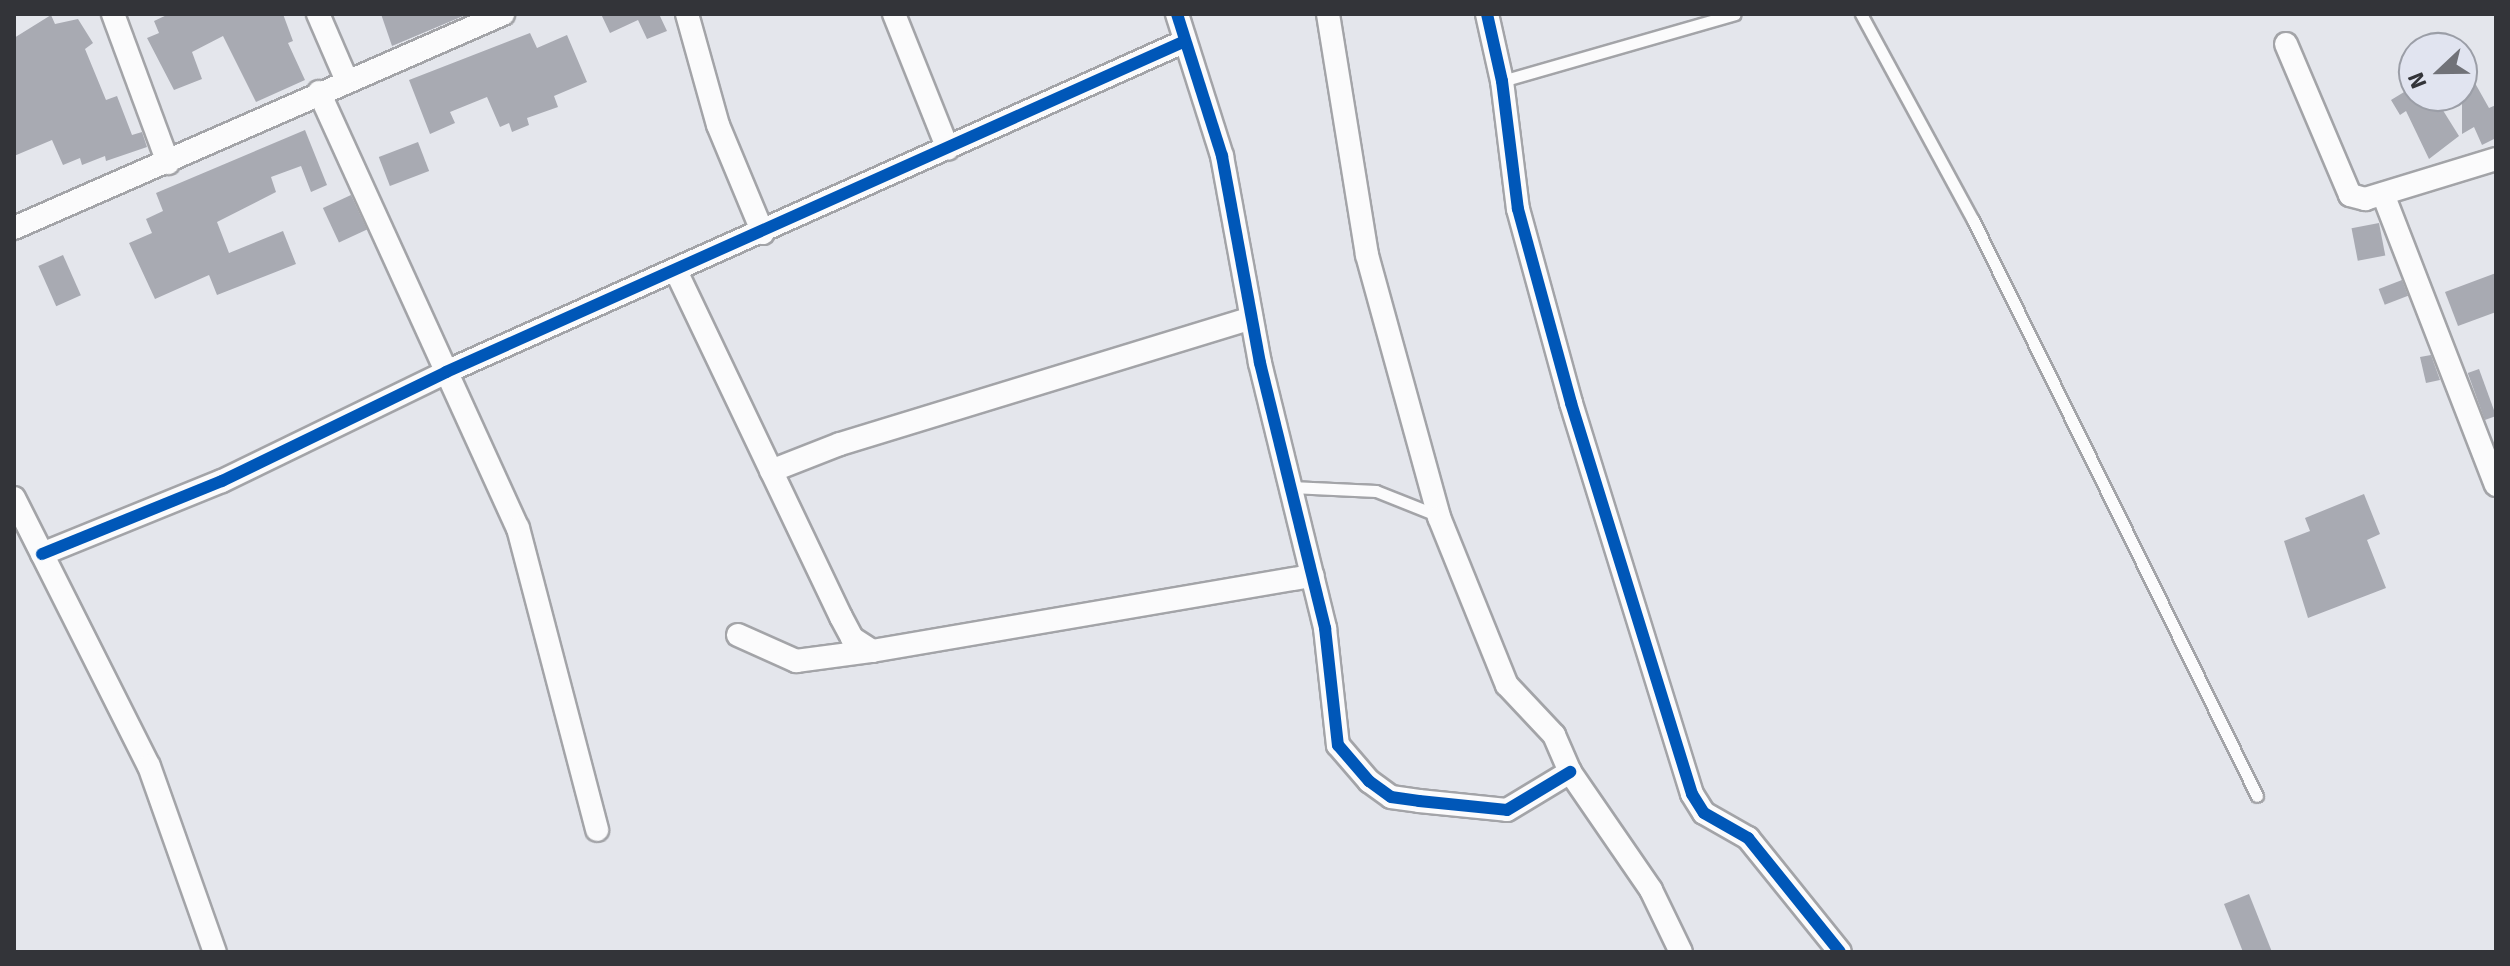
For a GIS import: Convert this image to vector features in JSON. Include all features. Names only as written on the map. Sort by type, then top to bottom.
[{"type":"street","points":[[113,14],[168,163]]},
{"type":"street","points":[[318,14],[347,81]]},
{"type":"street","points":[[14,228],[503,14]]},
{"type":"street","points":[[687,14],[718,125],[763,233]]},
{"type":"street","points":[[894,14],[948,149]]},
{"type":"street","points":[[1177,14],[1183,42],[1222,156],[1251,318],[1325,628],[1338,745],[1369,781],[1391,797],[1507,810],[1570,772]]},
{"type":"street","points":[[1328,14],[1367,255],[1439,517],[1507,685],[1554,735],[1570,772],[1651,890],[1681,952]]},
{"type":"street","points":[[1487,14],[1502,81],[1518,209],[1571,403],[1692,794],[1704,813],[1748,838],[1840,952]]},
{"type":"street","points":[[42,554],[222,481],[446,372],[763,233],[1183,42]]},
{"type":"street","points":[[2286,44],[2350,195],[2365,199],[2496,159]]},
{"type":"street","points":[[319,92],[446,372],[493,463],[518,528],[597,830]]},
{"type":"street","points":[[2383,194],[2496,485]]},
{"type":"street","points":[[676,271],[852,638],[872,651]]},
{"type":"street","points":[[771,471],[840,444],[1251,318]]},
{"type":"street","points":[[14,498],[149,766],[215,952]]},
{"type":"street","points":[[738,635],[796,661],[872,651],[1313,576]]},
{"type":"lane","points":[[1502,81],[1735,14]]},
{"type":"lane","points":[[1861,14],[1973,220],[2257,796]]},
{"type":"lane","points":[[1291,487],[1376,491],[1439,517]]},
{"type":"building","points":[[169,14],[283,14],[293,41],[288,43],[305,80],[256,102],[223,36],[192,52],[202,79],[174,90],[147,38],[159,33],[154,21]]},
{"type":"building","points":[[381,14],[468,14],[392,46]]},
{"type":"building","points":[[601,14],[659,14],[667,31],[647,39],[638,20],[610,33]]},
{"type":"building","points":[[51,15],[55,24],[78,19],[93,43],[85,49],[106,100],[117,96],[132,135],[142,132],[147,147],[106,161],[105,156],[82,165],[80,158],[63,165],[52,140],[14,156],[14,38]]},
{"type":"building","points":[[530,33],[537,48],[567,35],[587,82],[554,96],[558,107],[527,118],[529,125],[512,132],[509,123],[500,127],[487,97],[450,112],[455,123],[430,134],[409,80]]},
{"type":"building","points":[[2478,88],[2489,108],[2496,105],[2496,138],[2482,145],[2474,127],[2462,134],[2462,112],[2478,112]]},
{"type":"building","points":[[2398,96],[2398,112],[2391,100]]},
{"type":"building","points":[[2406,112],[2444,112],[2459,136],[2429,159]]},
{"type":"building","points":[[305,130],[327,185],[311,192],[301,166],[271,177],[276,192],[217,222],[229,253],[283,231],[296,264],[217,295],[209,275],[155,299],[129,243],[152,233],[146,219],[163,211],[156,193]]},
{"type":"building","points":[[418,142],[429,171],[390,186],[379,157]]},
{"type":"building","points":[[351,195],[367,229],[339,243],[323,208]]},
{"type":"building","points":[[2379,223],[2385,255],[2358,261],[2352,228]]},
{"type":"building","points":[[63,255],[81,295],[56,306],[38,266]]},
{"type":"building","points":[[2496,273],[2496,312],[2458,326],[2445,292]]},
{"type":"building","points":[[2402,280],[2408,296],[2385,305],[2379,289]]},
{"type":"building","points":[[2431,355],[2440,380],[2426,383],[2420,357]]},
{"type":"building","points":[[2479,369],[2496,416],[2485,420],[2468,373]]},
{"type":"building","points":[[2364,494],[2380,534],[2367,540],[2386,588],[2308,618],[2284,541],[2310,531],[2305,518]]},
{"type":"building","points":[[2249,894],[2272,952],[2243,952],[2224,904]]},
{"type":"cycle path","points":[[1177,14],[1222,156],[1260,363],[1325,628],[1338,745],[1369,781],[1391,797],[1419,801],[1507,810],[1570,772]]},
{"type":"cycle path","points":[[1487,14],[1502,81],[1518,209],[1571,403],[1692,794],[1704,813],[1748,838],[1840,952]]},
{"type":"cycle path","points":[[42,554],[222,481],[446,372],[1183,42]]}]
